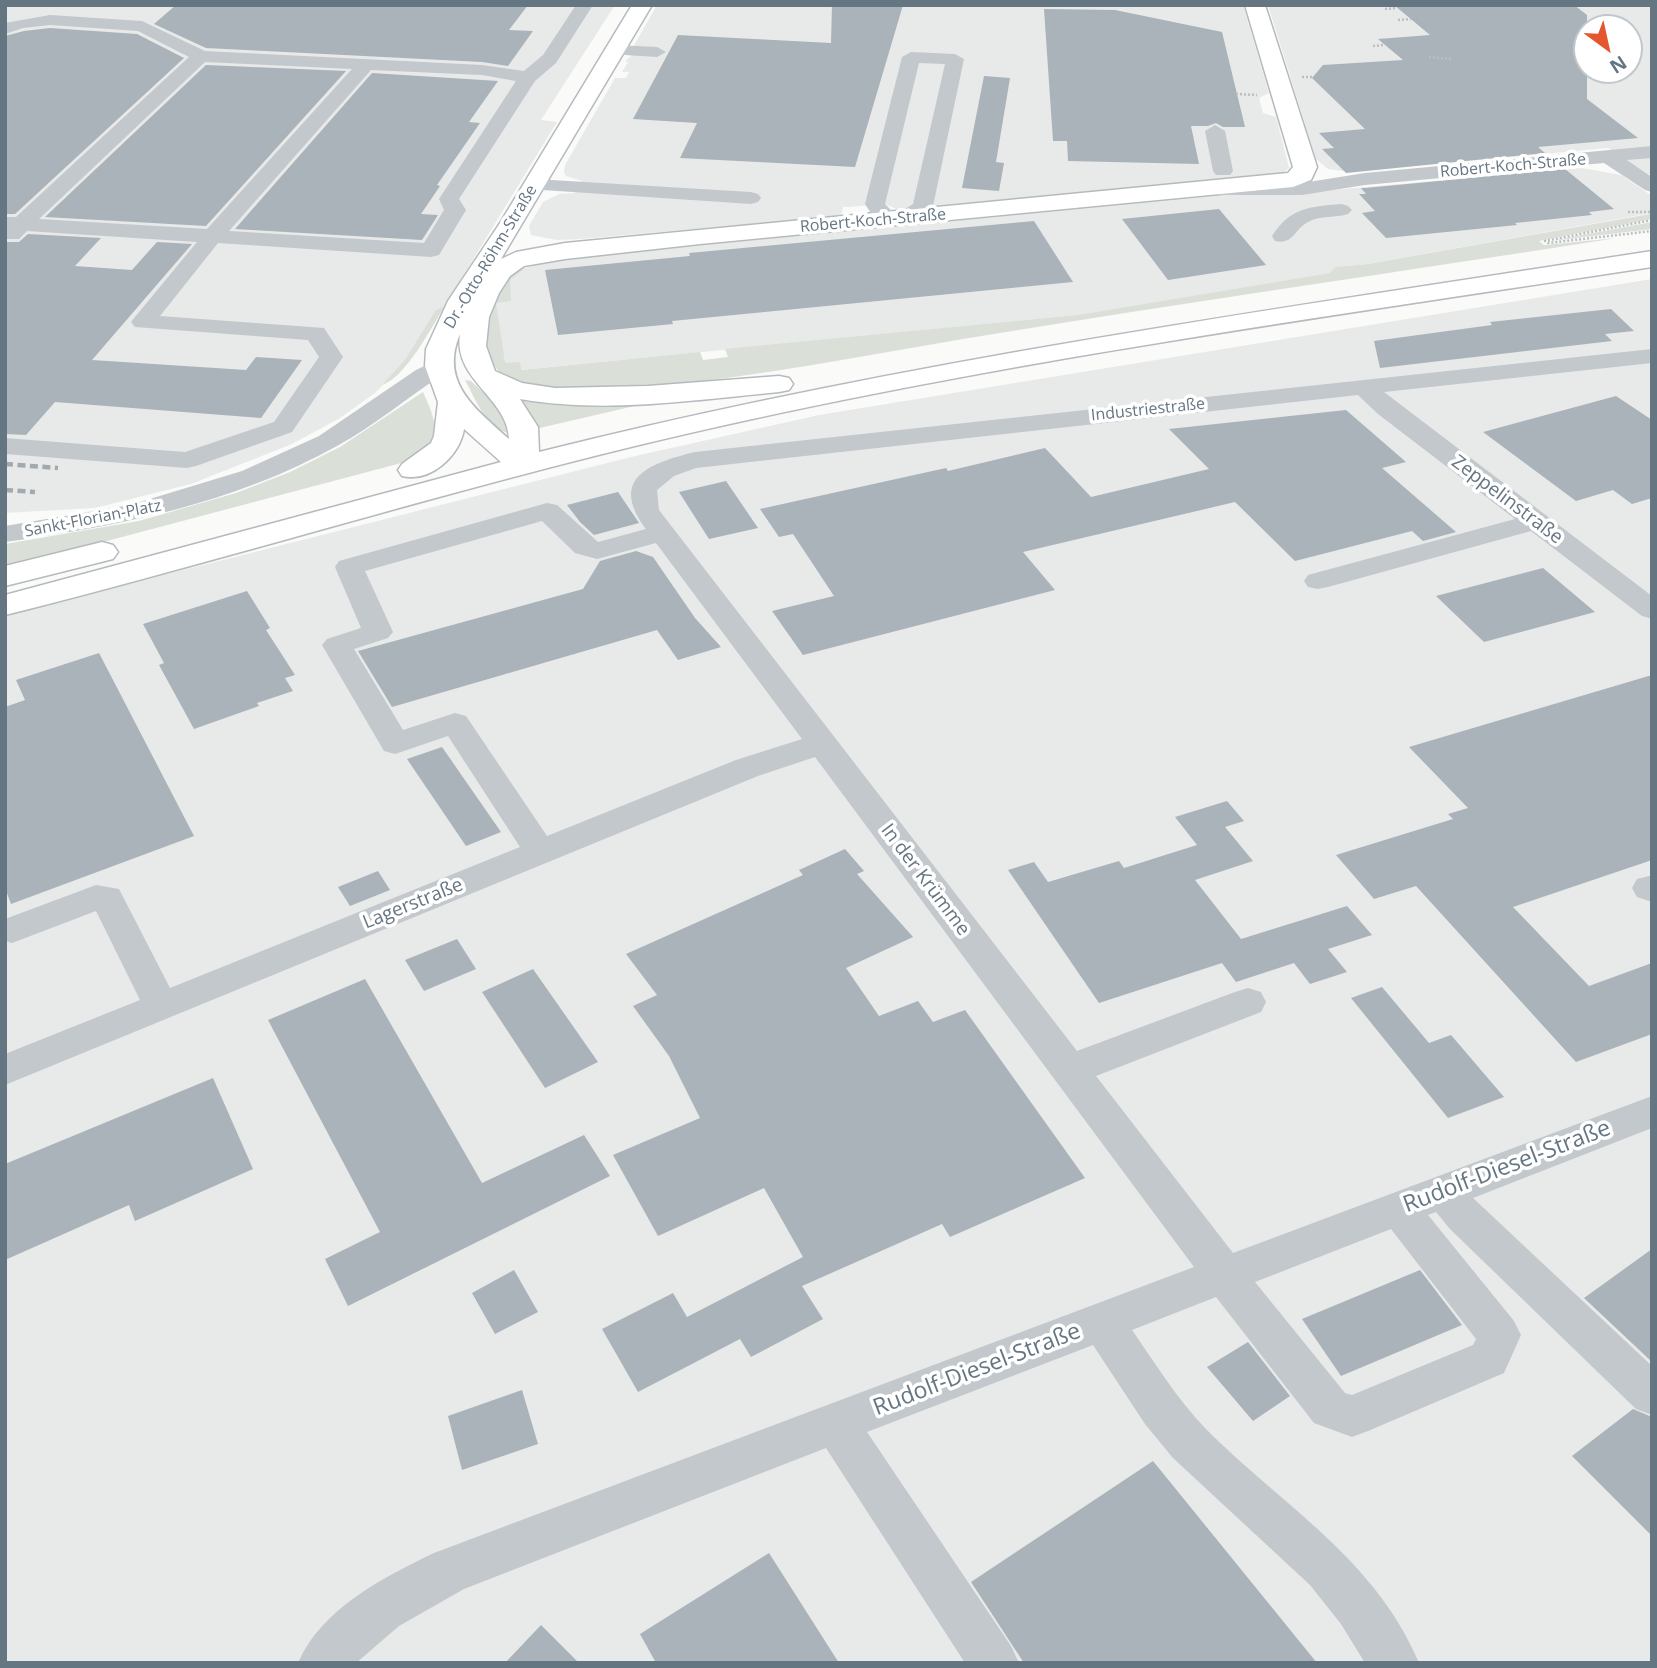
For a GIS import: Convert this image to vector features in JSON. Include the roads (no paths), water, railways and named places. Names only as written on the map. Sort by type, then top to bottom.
[{"type":"main road","name":"Dr.-Otto-Röhm-Straße","points":[[439,366],[440,349],[452,318],[642,5]]},
{"type":"main road","points":[[1255,5],[1303,162]]},
{"type":"main road","name":"Robert-Koch-Straße","points":[[526,258],[1222,180],[1293,180],[1303,175],[1303,162]]},
{"type":"main road","points":[[512,223],[514,232],[521,239],[542,245],[700,237]]},
{"type":"main road","points":[[5,605],[516,451],[795,383],[1121,325],[1652,243]]},
{"type":"main road","name":"Dr.-Otto-Röhm-Straße","points":[[516,451],[519,416],[481,372],[472,346],[472,333],[479,308],[501,271],[510,263],[526,258]]},
{"type":"main road","points":[[5,576],[413,470],[1140,340],[1652,259]]},
{"type":"main road","points":[[413,470],[432,458],[446,445],[451,435],[452,402],[439,366]]},
{"type":"main road","points":[[481,372],[514,390],[555,397],[648,395],[795,383]]},
{"type":"main road","points":[[452,402],[516,451]]},
{"type":"street","points":[[5,29],[29,21],[49,5]]},
{"type":"street","points":[[10,229],[431,250],[455,210],[449,199],[528,77],[550,59],[586,5]]},
{"type":"street","points":[[130,25],[146,12]]},
{"type":"street","points":[[29,21],[142,26],[201,56],[482,70],[528,77]]},
{"type":"street","points":[[615,50],[657,52]]},
{"type":"street","points":[[10,229],[201,56]]},
{"type":"street","points":[[911,57],[955,59],[923,206],[918,212],[901,218],[881,214],[875,204],[911,57]]},
{"type":"street","points":[[5,446],[187,460],[283,427],[331,357],[316,333],[143,322],[212,237],[366,65]]},
{"type":"street","points":[[1215,131],[1222,180]]},
{"type":"street","points":[[1609,157],[1652,152]]},
{"type":"street","name":"Robert-Koch-Straße","points":[[1222,180],[1291,190],[1364,179],[1609,157],[1652,186]]},
{"type":"street","name":"Robert-Koch-Straße","points":[[1303,162],[1326,174],[1364,179]]},
{"type":"street","points":[[535,185],[751,198]]},
{"type":"street","points":[[1283,236],[1291,222],[1301,216],[1341,210]]},
{"type":"street","name":"Industriestraße","points":[[649,481],[670,467],[695,460],[1652,356]]},
{"type":"street","name":"Sankt-Florian-Platz","points":[[5,534],[127,515],[185,500],[249,478],[303,454],[349,429],[439,366]]},
{"type":"street","name":"Zeppelinstraße","points":[[1364,387],[1387,409],[1652,610]]},
{"type":"street","name":"In der Krümme","points":[[649,481],[640,495],[663,533],[1225,1275],[1331,1408],[1352,1416],[1489,1359],[1499,1335],[1399,1209]]},
{"type":"street","points":[[540,852],[455,723],[396,744],[337,646],[378,632],[349,567],[547,511],[584,547],[597,551],[663,533]]},
{"type":"street","points":[[1318,580],[1535,522]]},
{"type":"street","name":"Lagerstraße","points":[[5,1070],[747,768],[822,743]]},
{"type":"street","points":[[12,930],[96,897],[107,898],[161,1006]]},
{"type":"street","points":[[1069,1070],[1248,1002]]},
{"type":"street","name":"Rudolf-Diesel-Straße","points":[[323,1663],[373,1612],[409,1590],[488,1556],[1443,1192],[1645,1124]]},
{"type":"street","points":[[1443,1192],[1464,1217],[1652,1395]]},
{"type":"street","points":[[1102,1322],[1161,1409],[1189,1443],[1327,1569],[1374,1629],[1394,1663]]},
{"type":"street","points":[[835,1423],[994,1663]]},
{"type":"railway","points":[[5,464],[58,468]]},
{"type":"railway","points":[[5,490],[35,492]]}]
